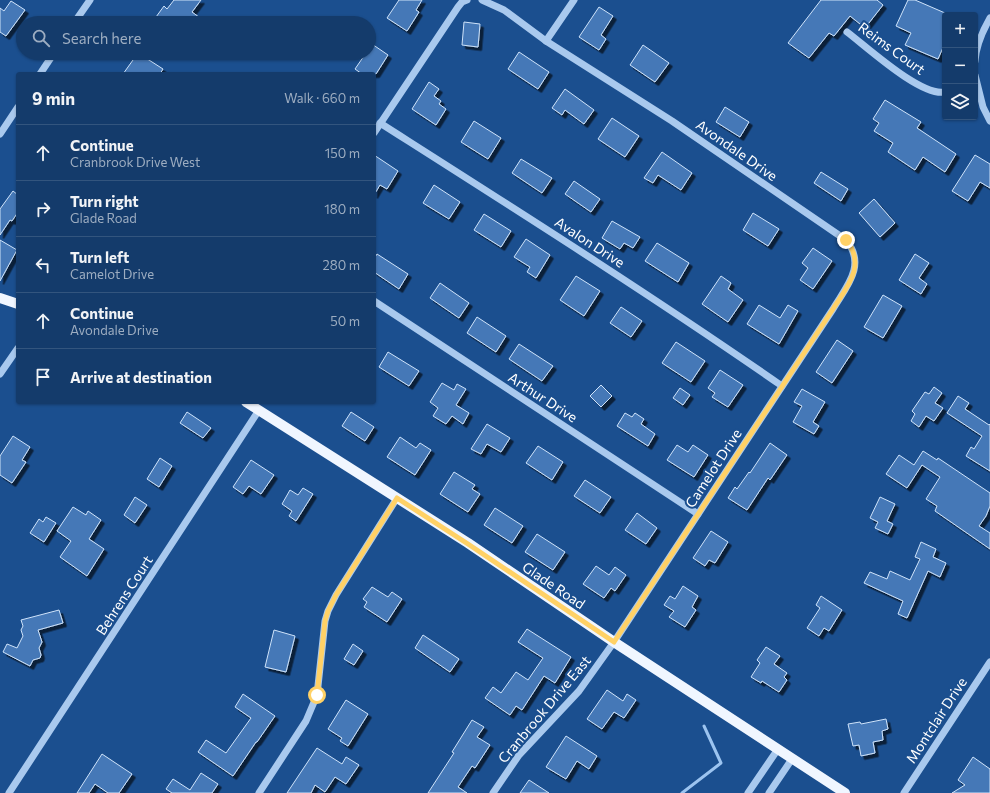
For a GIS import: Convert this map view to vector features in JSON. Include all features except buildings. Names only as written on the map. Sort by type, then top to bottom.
[{"type":"main road","points":[[0,298],[16,303]]},
{"type":"main road","name":"Glade Road","points":[[249,404],[468,544],[614,642],[845,793]]},
{"type":"street","points":[[79,16],[90,0]]},
{"type":"street","points":[[376,130],[458,7],[462,2],[467,0]]},
{"type":"street","name":"Avondale Drive","points":[[482,0],[504,10],[546,41],[672,121],[846,240],[852,247],[856,262],[855,269],[833,309]]},
{"type":"street","points":[[546,41],[574,0]]},
{"type":"street","points":[[977,48],[980,36],[990,18]]},
{"type":"street","name":"Reims Court","points":[[847,32],[900,74],[929,90],[942,92]]},
{"type":"street","points":[[41,72],[49,60]]},
{"type":"street","points":[[978,93],[982,107],[990,121]]},
{"type":"street","points":[[0,134],[16,110]]},
{"type":"street","name":"Avalon Drive","points":[[380,123],[552,233],[782,386]]},
{"type":"street","name":"Arthur Drive","points":[[376,302],[698,514]]},
{"type":"street","name":"Camelot Drive","points":[[614,642],[833,309]]},
{"type":"street","points":[[0,374],[16,351]]},
{"type":"street","name":"Behrens Court","points":[[9,793],[259,410]]},
{"type":"street","points":[[259,793],[306,721],[317,695],[325,621],[328,611],[336,595],[397,498]]},
{"type":"street","name":"Cranbrook Drive East","points":[[493,793],[519,755],[579,691],[614,642]]},
{"type":"street","name":"Montclair Drive","points":[[904,793],[990,662]]},
{"type":"street","points":[[748,793],[778,749]]},
{"type":"street","points":[[769,793],[792,759]]},
{"type":"waterway","points":[[682,793],[721,763],[704,726]]},
{"type":"route","points":[[317,695],[325,621],[328,611],[336,595],[397,498],[614,642],[833,309],[850,280],[855,269],[856,262],[852,247],[846,240]]}]
